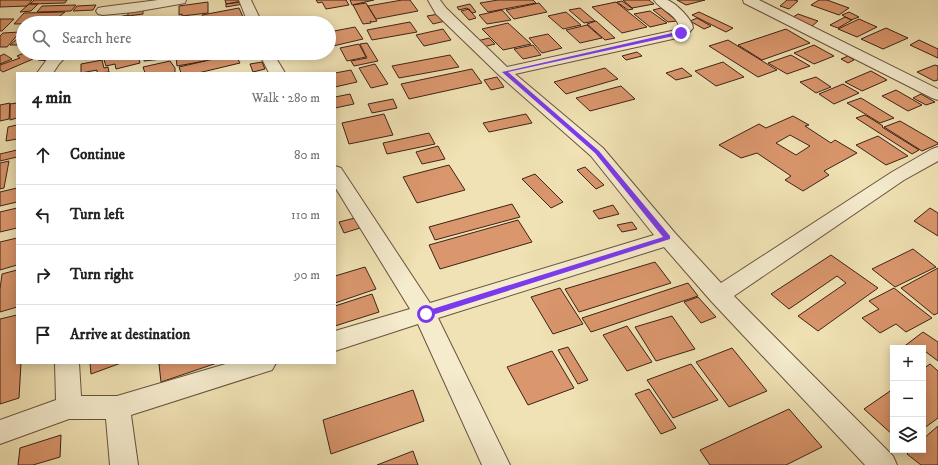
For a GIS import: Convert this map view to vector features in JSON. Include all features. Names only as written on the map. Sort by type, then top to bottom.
[{"type":"street","points":[[98,16],[110,0]]},
{"type":"street","points":[[103,11],[134,8],[180,0]]},
{"type":"street","points":[[245,0],[251,16]]},
{"type":"street","points":[[434,0],[441,11],[504,72],[597,152],[668,238],[719,296],[883,465]]},
{"type":"street","points":[[504,72],[681,33],[686,28],[686,24],[676,13],[660,0]]},
{"type":"street","points":[[749,0],[938,95]]},
{"type":"street","points":[[46,72],[54,60]]},
{"type":"street","points":[[270,60],[276,72]]},
{"type":"street","points":[[719,296],[898,176],[938,153]]},
{"type":"street","points":[[336,174],[426,314],[496,465]]},
{"type":"street","points":[[336,342],[668,238]]},
{"type":"street","points":[[67,364],[69,407]]},
{"type":"street","points":[[0,432],[69,407],[117,408],[261,364]]},
{"type":"street","points":[[117,408],[124,465]]},
{"type":"building","points":[[0,0],[32,0],[27,6],[0,7]]},
{"type":"building","points":[[34,0],[67,0],[65,3],[30,4]]},
{"type":"building","points":[[225,0],[241,0],[242,1],[226,4]]},
{"type":"building","points":[[316,0],[346,0],[349,5],[326,9],[322,2],[318,3]]},
{"type":"building","points":[[350,0],[374,0],[352,5]]},
{"type":"building","points":[[410,0],[418,11],[376,19],[368,6]]},
{"type":"building","points":[[498,0],[533,0],[536,3],[488,12],[480,3]]},
{"type":"building","points":[[623,0],[649,0],[654,4],[632,8]]},
{"type":"building","points":[[677,0],[705,0],[686,5]]},
{"type":"building","points":[[787,0],[798,1],[789,9],[780,6]]},
{"type":"building","points":[[819,0],[827,0],[849,8],[839,15],[811,5]]},
{"type":"building","points":[[622,1],[633,9],[628,10],[617,2]]},
{"type":"building","points":[[208,2],[208,13],[182,16],[182,14],[179,15],[179,6]]},
{"type":"building","points":[[242,2],[243,4],[226,7],[226,4]]},
{"type":"building","points":[[616,2],[647,27],[622,33],[592,7]]},
{"type":"building","points":[[366,3],[377,21],[370,21],[371,23],[363,24],[353,5]]},
{"type":"building","points":[[539,3],[547,12],[514,19],[506,10]]},
{"type":"building","points":[[29,4],[38,4],[31,11],[20,12]]},
{"type":"building","points":[[470,4],[476,12],[472,13],[467,8],[459,10],[457,7]]},
{"type":"building","points":[[76,5],[71,11],[37,12],[42,6]]},
{"type":"building","points":[[96,5],[93,10],[73,11],[77,6]]},
{"type":"building","points":[[143,8],[143,14],[128,16],[128,11]]},
{"type":"building","points":[[239,8],[243,16],[202,16]]},
{"type":"building","points":[[580,8],[595,21],[584,23],[569,10]]},
{"type":"building","points":[[661,8],[677,21],[668,22],[653,10]]},
{"type":"building","points":[[469,9],[476,18],[469,20],[461,11]]},
{"type":"building","points":[[502,10],[511,20],[487,24],[479,15]]},
{"type":"building","points":[[650,11],[667,23],[650,27],[634,14]]},
{"type":"building","points":[[65,12],[60,16],[21,16],[24,13]]},
{"type":"building","points":[[566,12],[581,25],[563,29],[548,16]]},
{"type":"building","points":[[699,12],[733,28],[726,32],[692,15]]},
{"type":"building","points":[[849,12],[859,17],[851,20],[842,15]]},
{"type":"building","points":[[439,14],[445,21],[433,24],[427,16]]},
{"type":"building","points":[[798,14],[818,21],[812,26],[790,19]]},
{"type":"building","points":[[845,17],[852,20],[838,28],[830,25]]},
{"type":"building","points":[[697,18],[711,26],[704,29],[690,21]]},
{"type":"building","points":[[0,19],[14,19],[2,31],[0,31]]},
{"type":"building","points":[[859,19],[877,27],[857,37],[838,29]]},
{"type":"building","points":[[596,21],[615,38],[605,40],[587,24]]},
{"type":"building","points":[[410,22],[417,32],[372,40],[367,30]]},
{"type":"building","points":[[508,23],[531,44],[503,50],[482,29]]},
{"type":"building","points":[[587,25],[602,38],[580,43],[566,30]]},
{"type":"building","points":[[355,27],[363,39],[336,45],[336,31]]},
{"type":"building","points":[[886,28],[908,38],[883,49],[861,39]]},
{"type":"building","points":[[443,29],[451,40],[424,46],[416,35]]},
{"type":"building","points":[[786,29],[810,43],[762,60],[738,45]]},
{"type":"building","points":[[16,32],[16,37],[7,47],[0,47],[0,36],[3,33]]},
{"type":"building","points":[[548,34],[562,48],[542,53],[529,38]]},
{"type":"building","points":[[489,38],[495,44],[483,47],[477,41]]},
{"type":"building","points":[[16,40],[16,45],[10,45]]},
{"type":"building","points":[[728,40],[777,70],[758,77],[709,46]]},
{"type":"building","points":[[919,40],[938,49],[938,58],[910,45]]},
{"type":"building","points":[[367,43],[378,61],[354,66],[351,61],[367,58],[360,44]]},
{"type":"building","points":[[359,44],[366,57],[347,61],[340,48]]},
{"type":"building","points":[[533,45],[541,55],[523,59],[514,49]]},
{"type":"building","points":[[814,45],[834,56],[814,64],[794,53]]},
{"type":"building","points":[[637,52],[642,56],[626,60],[622,56]]},
{"type":"building","points":[[4,54],[12,59],[0,64],[0,56]]},
{"type":"building","points":[[450,55],[459,67],[399,78],[392,66]]},
{"type":"building","points":[[791,55],[810,66],[787,74],[768,63]]},
{"type":"building","points":[[848,56],[854,60],[848,63],[841,59]]},
{"type":"building","points":[[16,59],[31,60],[3,72],[0,70],[0,65]]},
{"type":"building","points":[[102,60],[104,68],[108,67],[109,72],[97,72],[97,70],[81,72],[81,64]]},
{"type":"building","points":[[104,60],[139,60],[140,63],[116,69],[115,64],[106,66]]},
{"type":"building","points":[[176,60],[205,61],[177,66]]},
{"type":"building","points":[[209,60],[238,60],[240,63],[202,72],[181,72],[179,67]]},
{"type":"building","points":[[170,61],[175,68],[175,72],[145,72],[143,67]]},
{"type":"building","points":[[262,62],[265,69],[253,72],[250,64]]},
{"type":"building","points":[[723,62],[744,77],[716,86],[695,71]]},
{"type":"building","points":[[375,64],[388,84],[371,88],[359,68]]},
{"type":"building","points":[[935,65],[938,66],[938,80],[934,81],[917,72]]},
{"type":"building","points":[[605,68],[618,79],[566,94],[554,82]]},
{"type":"building","points":[[682,68],[692,76],[676,80],[666,73]]},
{"type":"building","points":[[472,69],[482,83],[409,99],[401,84]]},
{"type":"building","points":[[351,70],[357,82],[336,87],[336,73]]},
{"type":"building","points":[[871,71],[887,80],[862,91],[845,82]]},
{"type":"building","points":[[497,77],[504,87],[491,90],[484,80]]},
{"type":"building","points":[[816,77],[831,87],[816,93],[800,82]]},
{"type":"building","points":[[843,84],[859,93],[834,104],[819,94]]},
{"type":"building","points":[[621,86],[635,99],[590,111],[576,98]]},
{"type":"building","points":[[896,90],[922,105],[908,111],[882,96]]},
{"type":"building","points":[[350,94],[354,104],[336,108],[336,97]]},
{"type":"building","points":[[921,94],[935,102],[926,105],[913,98]]},
{"type":"building","points":[[861,98],[894,118],[880,123],[847,103]]},
{"type":"building","points":[[393,99],[397,108],[372,113],[368,104]]},
{"type":"building","points":[[10,103],[9,119],[0,121],[0,105]]},
{"type":"building","points":[[16,103],[16,118],[10,120],[10,104]]},
{"type":"building","points":[[384,114],[393,135],[349,144],[342,123]]},
{"type":"building","points":[[526,114],[532,123],[489,132],[483,123]]},
{"type":"building","points":[[865,115],[919,150],[912,154],[856,118]]},
{"type":"building","points":[[793,116],[809,125],[805,126],[831,143],[835,140],[857,153],[824,171],[829,175],[803,191],[785,180],[791,176],[757,153],[741,158],[719,145],[759,124],[766,128]],"holes":[[[790,135],[810,146],[796,155],[776,143]]]},
{"type":"building","points":[[900,121],[938,144],[922,151],[884,127]]},
{"type":"building","points":[[16,125],[16,139],[6,141],[8,127]]},
{"type":"building","points":[[429,133],[435,144],[387,154],[383,143]]},
{"type":"building","points":[[878,136],[908,156],[886,165],[856,145]]},
{"type":"building","points":[[438,146],[445,159],[422,164],[416,152]]},
{"type":"building","points":[[16,150],[16,157],[0,161],[0,154]]},
{"type":"building","points":[[9,161],[4,188],[0,189],[0,163]]},
{"type":"building","points":[[449,165],[465,190],[417,203],[403,177]]},
{"type":"building","points":[[585,167],[604,185],[596,189],[577,170]]},
{"type":"building","points":[[535,174],[563,202],[551,208],[522,179]]},
{"type":"building","points":[[16,188],[16,202],[0,206],[0,192]]},
{"type":"building","points":[[512,204],[520,217],[435,240],[429,227]]},
{"type":"building","points":[[613,205],[619,214],[599,219],[593,211]]},
{"type":"building","points":[[16,208],[16,228],[0,232],[0,212]]},
{"type":"building","points":[[930,208],[938,213],[938,236],[914,221]]},
{"type":"building","points":[[355,218],[360,228],[344,233],[339,222]]},
{"type":"building","points":[[518,220],[532,242],[440,269],[429,245]]},
{"type":"building","points":[[632,222],[637,229],[622,232],[617,225]]},
{"type":"building","points":[[16,238],[16,265],[0,270],[0,242]]},
{"type":"building","points":[[913,249],[936,267],[895,287],[872,269]]},
{"type":"building","points":[[831,255],[878,288],[818,331],[798,316],[846,283],[837,276],[789,309],[771,294]]},
{"type":"building","points":[[655,262],[671,283],[579,312],[565,289]]},
{"type":"building","points":[[365,267],[376,289],[336,303],[336,276]]},
{"type":"building","points":[[938,268],[938,313],[934,315],[901,288]]},
{"type":"building","points":[[16,270],[16,307],[0,312],[0,289],[2,274]]},
{"type":"building","points":[[688,283],[698,296],[591,332],[582,318]]},
{"type":"building","points":[[560,288],[583,324],[553,334],[531,297]]},
{"type":"building","points":[[894,288],[932,318],[906,332],[896,324],[880,333],[862,318],[879,309],[869,301]]},
{"type":"building","points":[[372,294],[379,312],[336,326],[336,306]]},
{"type":"building","points":[[698,297],[716,317],[701,323],[684,302]]},
{"type":"building","points":[[16,315],[16,364],[21,364],[19,398],[0,404],[0,319]]},
{"type":"building","points":[[672,316],[695,349],[656,361],[635,327]]},
{"type":"building","points":[[627,326],[652,362],[627,371],[603,335]]},
{"type":"building","points":[[923,332],[938,342],[938,361],[926,352],[926,345],[906,345]]},
{"type":"building","points":[[568,347],[588,380],[578,384],[558,350]]},
{"type":"building","points":[[732,348],[767,391],[729,407],[696,362]]},
{"type":"building","points":[[552,351],[574,388],[528,405],[507,367]]},
{"type":"building","points":[[90,364],[118,364],[91,374]]},
{"type":"building","points":[[159,364],[214,364],[161,382]]},
{"type":"building","points":[[691,364],[718,400],[673,418],[647,380]]},
{"type":"building","points":[[930,364],[938,371],[938,418],[926,427],[926,381],[926,367]]},
{"type":"building","points":[[649,389],[676,428],[661,434],[635,394]]},
{"type":"building","points":[[413,390],[424,421],[331,454],[323,420]]},
{"type":"building","points":[[890,391],[890,432],[864,409]]},
{"type":"building","points":[[789,409],[822,447],[786,465],[710,465],[700,450]]},
{"type":"building","points":[[938,426],[938,465],[921,465],[907,454],[926,453],[926,436]]},
{"type":"building","points":[[61,435],[60,457],[33,465],[18,465],[20,448]]},
{"type":"building","points":[[413,451],[418,465],[377,465]]},
{"type":"route","points":[[426,314],[668,238],[597,152],[504,72],[681,33]]}]
